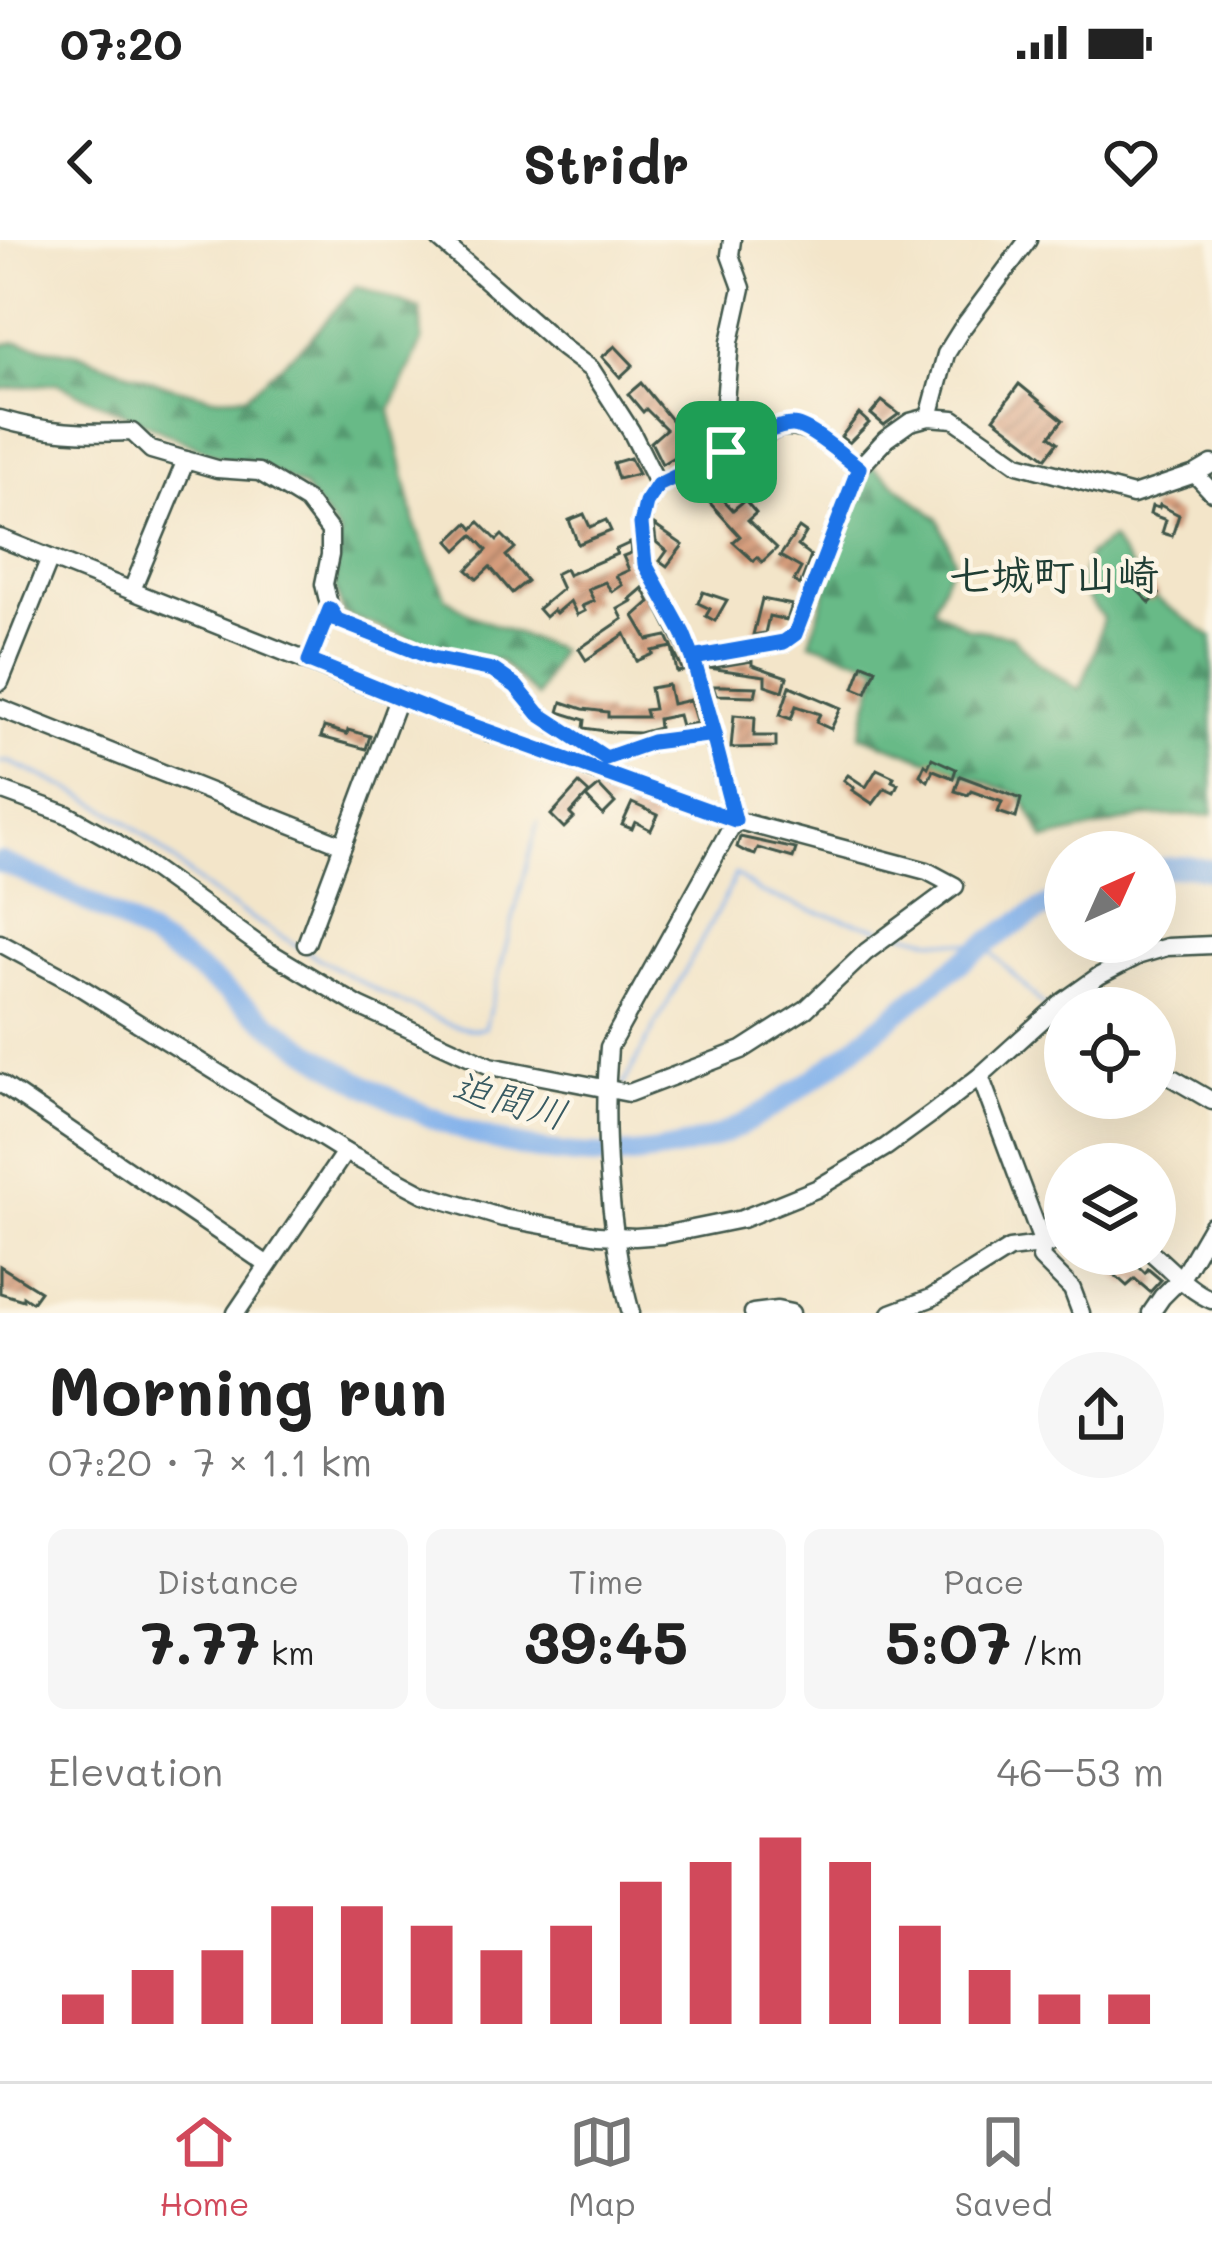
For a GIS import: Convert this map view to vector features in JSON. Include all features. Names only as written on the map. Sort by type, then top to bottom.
[{"type":"street","points":[[440,240],[591,369],[632,431],[658,485]]},
{"type":"street","points":[[726,452],[722,439],[730,342],[742,288],[730,255],[732,240]]},
{"type":"street","points":[[928,417],[946,355],[1028,240]]},
{"type":"street","points":[[693,658],[784,642],[795,634],[859,468],[910,422],[928,417],[954,419],[1018,464],[1133,495],[1212,464]]},
{"type":"street","points":[[0,419],[37,430],[82,435],[132,432],[151,450],[217,470],[260,472],[307,501],[330,531],[324,584],[337,620],[433,658],[493,670],[603,765]]},
{"type":"street","points":[[631,1313],[616,1236],[605,1090],[609,1047],[735,820],[693,658],[645,564],[641,524],[646,503],[658,485],[795,424],[859,468]]},
{"type":"street","points":[[131,590],[186,460]]},
{"type":"street","points":[[1195,474],[1212,492]]},
{"type":"street","points":[[0,538],[440,714],[603,765],[735,820],[927,872],[955,886],[866,952],[806,1009],[742,1051],[629,1093],[490,1066],[359,1006],[263,948],[114,842],[65,814],[0,790]]},
{"type":"street","points":[[0,682],[50,558]]},
{"type":"street","points":[[309,661],[330,609]]},
{"type":"street","points":[[306,944],[399,696]]},
{"type":"street","points":[[0,708],[343,845]]},
{"type":"street","points":[[603,765],[652,742],[715,734]]},
{"type":"street","points":[[0,944],[72,982],[345,1152],[424,1194],[531,1223],[616,1236],[663,1234],[742,1219],[816,1190],[886,1148],[1044,1024]]},
{"type":"street","points":[[1087,987],[1141,955],[1167,947],[1212,945]]},
{"type":"street","points":[[980,1076],[1043,1244],[1041,1258],[1072,1288],[1082,1313]]},
{"type":"street","points":[[1176,1080],[1212,1101]]},
{"type":"street","points":[[0,1083],[268,1265]]},
{"type":"street","points":[[236,1313],[345,1152]]},
{"type":"street","points":[[1151,1313],[1182,1277],[1212,1226]]},
{"type":"street","points":[[891,1313],[931,1298],[1009,1250],[1043,1244]]},
{"type":"street","points":[[1176,1272],[1193,1292],[1212,1300]]},
{"type":"street","points":[[752,1313],[791,1313]]},
{"type":"green space","points":[[356,286],[420,309],[422,341],[390,411],[416,528],[446,598],[474,617],[559,650],[537,697],[500,661],[442,650],[344,614],[335,588],[340,535],[304,488],[273,472],[225,459],[56,383],[0,389],[0,345],[17,342],[82,355],[212,397],[246,396],[308,341]]},
{"type":"green space","points":[[870,464],[939,520],[954,559],[933,608],[967,628],[1012,636],[1039,664],[1080,690],[1103,618],[1080,589],[1088,555],[1111,539],[1151,595],[1212,637],[1212,815],[1147,816],[1083,831],[1044,831],[1044,838],[1021,795],[860,735],[879,665],[810,642],[854,498]]},
{"type":"building","points":[[615,346],[633,365],[620,377],[602,357]]},
{"type":"building","points":[[641,383],[680,431],[700,411],[711,422],[710,442],[678,462],[674,457],[662,464],[651,442],[666,429],[628,394]]},
{"type":"building","points":[[1019,384],[1063,420],[1050,436],[1058,442],[1046,458],[994,418]]},
{"type":"building","points":[[882,401],[899,414],[884,425],[871,414]]},
{"type":"building","points":[[859,414],[869,423],[849,443],[841,437]]},
{"type":"building","points":[[630,458],[638,474],[618,479],[613,463]]},
{"type":"building","points":[[719,495],[733,510],[745,500],[756,513],[748,520],[777,548],[762,562],[757,557],[754,561],[733,542],[740,536],[710,503]]},
{"type":"building","points":[[1152,506],[1179,515],[1172,536],[1162,533],[1166,520],[1150,514]]},
{"type":"building","points":[[584,514],[590,527],[606,520],[611,531],[578,544],[569,520]]},
{"type":"building","points":[[479,522],[497,540],[502,535],[515,548],[506,556],[527,581],[512,593],[490,567],[477,579],[467,570],[487,550],[473,535],[457,550],[449,541],[468,523],[473,529]]},
{"type":"building","points":[[654,525],[683,545],[667,566],[660,561],[667,551],[656,542]]},
{"type":"building","points":[[799,528],[806,533],[798,546],[811,556],[800,585],[794,581],[801,568],[780,556]]},
{"type":"building","points":[[630,543],[631,553],[623,556],[629,570],[616,576],[622,585],[612,592],[605,582],[588,589],[594,601],[582,606],[585,611],[577,615],[570,601],[545,617],[538,609],[562,589],[555,574],[565,569],[568,575],[617,554],[615,550]]},
{"type":"building","points":[[1140,576],[1159,594],[1150,603],[1132,585]]},
{"type":"building","points":[[643,588],[650,602],[634,616],[648,640],[667,636],[683,671],[677,672],[672,647],[652,651],[637,661],[625,634],[586,660],[579,649],[623,619],[618,609]]},
{"type":"building","points":[[703,592],[727,600],[715,621],[706,616],[710,609],[698,603]]},
{"type":"building","points":[[762,599],[792,605],[787,620],[769,616],[765,633],[753,635]]},
{"type":"building","points":[[752,661],[752,665],[787,677],[783,691],[765,685],[765,676],[709,668]]},
{"type":"building","points":[[863,664],[876,669],[866,693],[854,688]]},
{"type":"building","points":[[668,685],[672,704],[690,700],[697,723],[681,726],[678,715],[658,719],[659,728],[612,732],[584,728],[585,720],[559,712],[562,702],[608,712],[608,717],[647,717],[645,710],[654,709],[650,688]]},
{"type":"building","points":[[713,686],[757,687],[755,696],[716,695]]},
{"type":"building","points":[[790,686],[841,708],[831,729],[816,722],[820,714],[796,706],[791,719],[780,715]]},
{"type":"building","points":[[734,715],[755,717],[754,736],[776,736],[776,747],[731,748]]},
{"type":"building","points":[[324,727],[370,736],[366,749],[321,737]]},
{"type":"building","points":[[932,758],[956,769],[953,778],[931,769],[928,781],[920,775]]},
{"type":"building","points":[[877,769],[898,784],[894,792],[885,788],[873,804],[844,780],[848,775],[866,787]]},
{"type":"building","points":[[960,776],[1021,799],[1016,818],[998,812],[1002,802],[971,791],[968,795],[955,791]]},
{"type":"building","points":[[579,784],[589,793],[564,828],[551,815]]},
{"type":"building","points":[[599,786],[615,803],[603,815],[586,797]]},
{"type":"building","points":[[632,803],[658,815],[651,830],[635,822],[632,829],[622,825]]},
{"type":"building","points":[[740,837],[796,849],[793,858],[758,848],[755,855],[737,847]]},
{"type":"building","points":[[0,1266],[40,1291],[32,1302],[0,1293]]},
{"type":"building","points":[[1115,1275],[1155,1275],[1161,1280],[1150,1292],[1135,1279],[1127,1286]]},
{"type":"waterway","points":[[0,762],[43,777],[108,810],[213,893],[314,956],[408,1006],[465,1028],[485,1028],[538,822]]},
{"type":"waterway","name":"迫間川","points":[[0,862],[129,925],[325,1061],[404,1105],[489,1138],[578,1155],[667,1150],[738,1127],[822,1073],[979,949],[1044,908]]},
{"type":"waterway","name":"迫間川","points":[[1176,867],[1212,870]]},
{"type":"waterway","points":[[623,1085],[735,874],[759,892],[882,929]]},
{"type":"waterway","name":"迫間川","points":[[903,933],[984,945],[1044,1006]]},
{"type":"waterway","points":[[615,1121],[619,1155]]},
{"type":"district","name":"七城町山崎","points":[[1054,575]]},
{"type":"route","points":[[726,452],[658,485],[646,503],[641,524],[645,564],[683,633],[715,734],[652,742],[606,758],[539,714],[516,686],[493,670],[433,658],[337,620],[330,609],[309,661],[440,714],[735,820],[715,734],[693,658],[784,642],[795,634],[859,468],[795,424],[726,452]]}]
